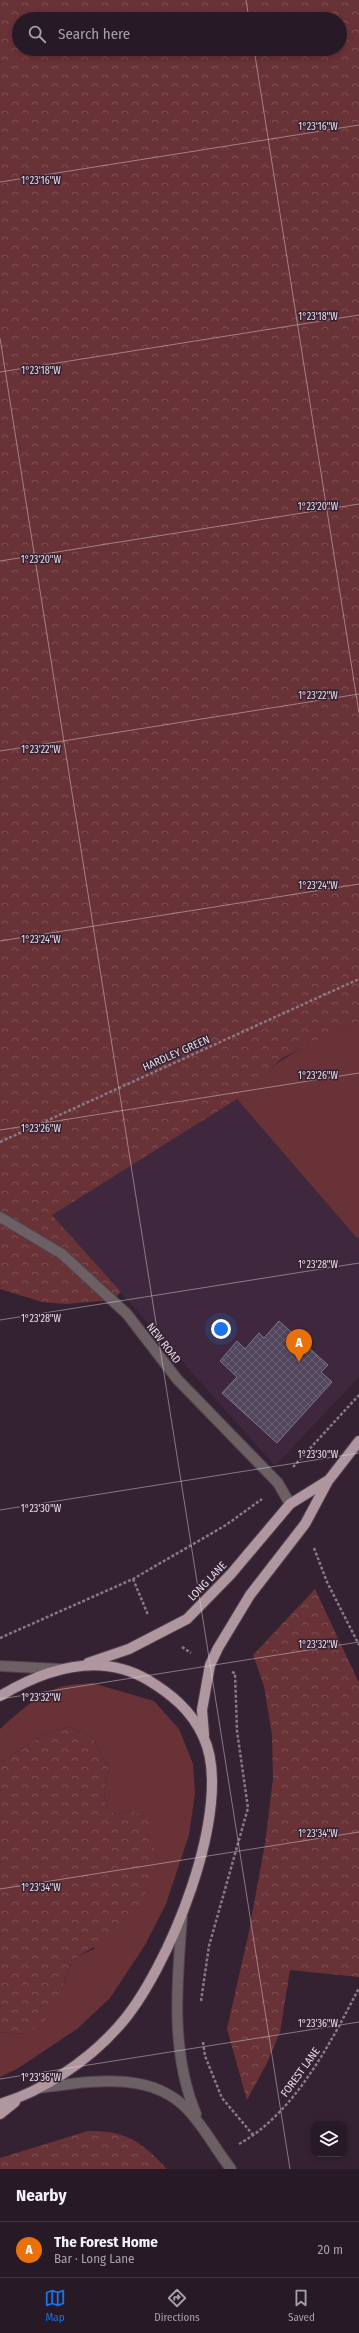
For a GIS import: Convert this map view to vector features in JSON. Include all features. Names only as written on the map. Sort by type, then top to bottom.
[{"type":"main road","name":"LONG LANE","points":[[204,1737],[202,1710],[210,1665],[218,1648],[250,1596],[305,1524],[328,1481],[359,1441]]},
{"type":"main road","name":"LONG LANE","points":[[80,1665],[129,1649],[187,1619],[232,1574],[290,1504],[328,1481]]},
{"type":"main road","points":[[0,1696],[34,1680],[63,1669],[80,1665],[125,1670],[143,1677],[180,1702],[192,1717],[204,1737],[210,1756],[212,1780],[210,1806],[197,1870],[182,1912],[148,1985],[119,2027],[102,2043],[72,2066],[20,2098],[0,2114]]},
{"type":"main road","points":[[0,2104],[20,2098]]},
{"type":"street","name":"NEW ROAD","points":[[0,1217],[62,1254],[127,1314],[177,1379],[278,1483],[290,1504]]},
{"type":"street","points":[[0,1666],[63,1669]]},
{"type":"street","points":[[182,1912],[177,1980],[178,2041],[186,2092],[199,2123]]},
{"type":"street","points":[[37,2088],[116,2081],[137,2083],[174,2097],[199,2123],[231,2169]]},
{"type":"path","name":"HARDLEY GREEN","points":[[0,1142],[359,979]]},
{"type":"path","points":[[0,1638],[132,1579],[226,1525],[262,1499],[359,1395]]},
{"type":"path","points":[[132,1579],[147,1613],[162,1632],[210,1665],[235,1673],[237,1731],[248,1808],[208,1946],[200,2008]]},
{"type":"path","points":[[327,1582],[359,1645]]},
{"type":"path","name":"FOREST LANE","points":[[202,2036],[205,2056],[222,2098],[254,2136],[286,2104],[315,2067],[359,1988]]},
{"type":"shaded area","points":[[296,1039],[359,1130],[359,1377],[275,1466],[52,1215]]},
{"type":"green space","points":[[0,0],[359,0],[359,1021],[282,1058],[237,1099],[52,1215],[121,1292],[112,1300],[66,1304],[42,1302],[0,1289]]},
{"type":"green space","points":[[359,1021],[359,1237],[357,1238],[237,1099],[278,1063],[309,1044]]},
{"type":"green space","points":[[315,1589],[359,1683],[359,1977],[290,1970],[280,2032],[267,2063],[247,2100],[227,2029],[248,1936],[265,1844],[273,1779],[272,1735],[264,1686],[253,1655]]},
{"type":"green space","points":[[92,1683],[154,1701],[179,1729],[193,1764],[195,1793],[189,1835],[166,1904],[145,1945],[110,1998],[77,2029],[17,2069],[0,2077],[0,2032],[25,2034],[64,1983],[69,1967],[78,1956],[94,1949],[129,1811],[116,1815],[106,1807],[104,1790],[109,1770],[93,1738],[69,1727],[43,1735],[0,1763],[0,1729],[14,1716],[46,1693],[64,1686]]},
{"type":"green space","points":[[69,1727],[93,1738],[109,1770],[104,1790],[106,1807],[116,1815],[129,1811],[147,1816],[155,1840],[151,1882],[140,1906],[121,1932],[78,1956],[69,1967],[56,2006],[43,2023],[25,2034],[0,2032],[0,1763],[43,1735]]},
{"type":"green space","points":[[88,2131],[113,2133],[132,2140],[149,2151],[167,2169],[0,2169],[0,2158]]},
{"type":"building","points":[[279,1321],[328,1365],[321,1372],[332,1382],[277,1443],[222,1393],[237,1377],[220,1361],[237,1341],[245,1349],[259,1333],[264,1338]]},
{"type":"place","name":"The Forest Home","points":[[299,1362]]}]
